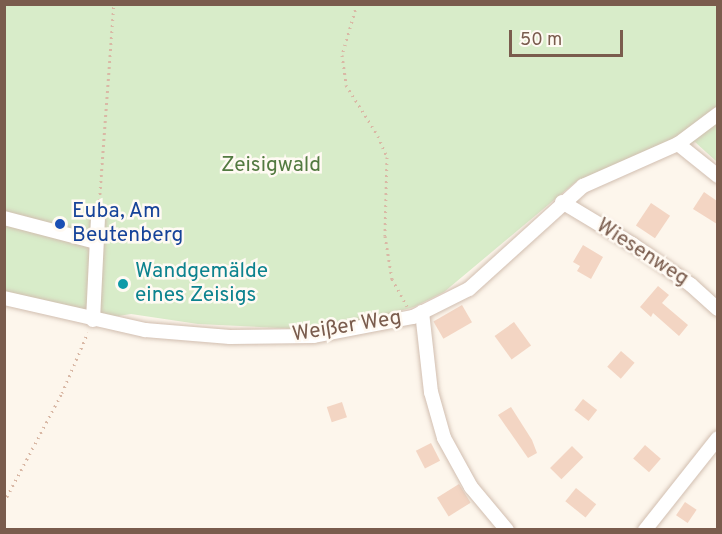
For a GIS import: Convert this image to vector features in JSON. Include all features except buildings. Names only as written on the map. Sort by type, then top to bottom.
[{"type":"street","name":"Weißer Weg","points":[[4,298],[145,330],[272,338],[314,336],[418,315],[469,289],[562,202],[583,186],[678,144],[717,114]]},
{"type":"street","points":[[678,144],[717,176]]},
{"type":"street","name":"Wiesenweg","points":[[562,202],[662,265],[717,309]]},
{"type":"street","points":[[4,218],[96,242]]},
{"type":"street","points":[[93,320],[98,219]]},
{"type":"street","points":[[418,315],[431,392],[444,438],[471,487],[507,530]]},
{"type":"street","points":[[645,530],[717,438]]},
{"type":"path","points":[[98,219],[114,4]]},
{"type":"path","points":[[357,4],[342,55],[346,85],[378,136],[387,157],[385,236],[392,279],[418,315]]},
{"type":"path","points":[[4,502],[62,393],[93,320]]},
{"type":"green space","name":"Zeisigwald","points":[[5,5],[717,5],[717,162],[695,142],[578,180],[444,292],[414,307],[374,318],[299,329],[198,324],[131,314],[93,320],[5,298]]},
{"type":"place","name":"Euba, Am Beutenberg","points":[[60,224]]},
{"type":"place","name":"Wandgemälde eines Zeisigs","points":[[123,284]]}]
